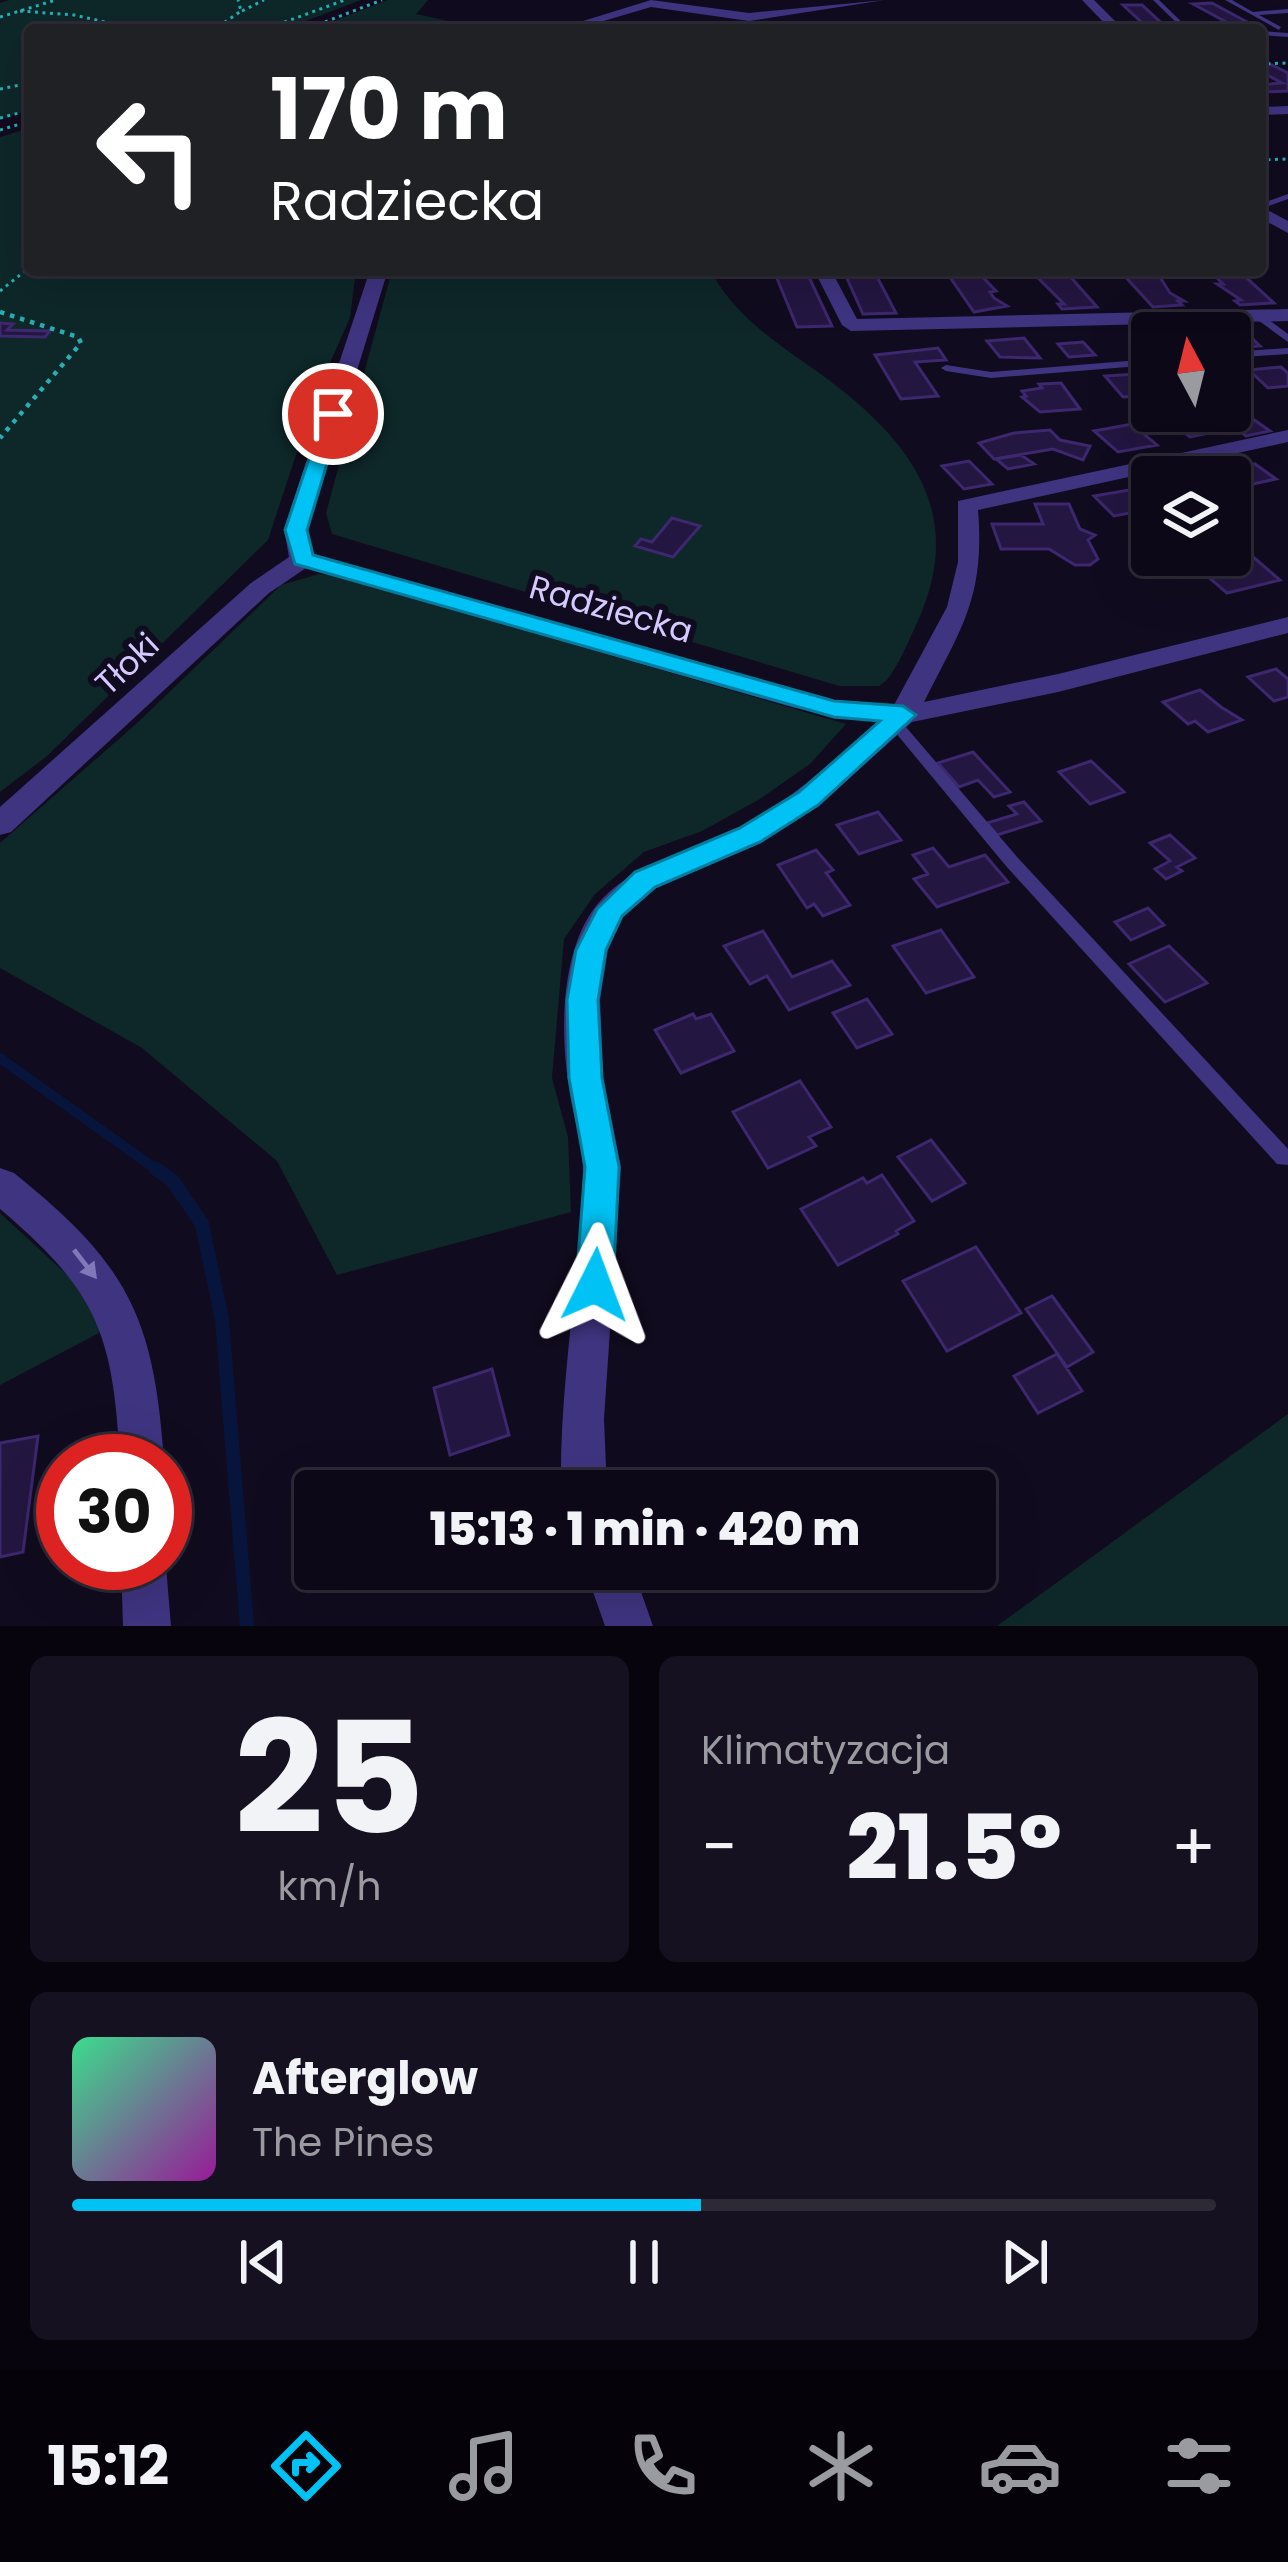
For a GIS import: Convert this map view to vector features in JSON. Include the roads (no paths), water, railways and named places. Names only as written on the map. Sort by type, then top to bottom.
[{"type":"street","points":[[581,24],[658,2],[749,17],[879,0]]},
{"type":"street","points":[[1088,0],[1112,24]]},
{"type":"street","points":[[302,559],[296,530],[382,276]]},
{"type":"street","points":[[826,276],[851,325],[1288,315]]},
{"type":"street","points":[[583,1470],[582,1419],[602,1167],[585,1078],[583,1000],[591,950],[611,909],[645,880],[750,835],[808,799],[899,719],[960,607],[970,562],[966,506],[1288,436]]},
{"type":"street","name":"Radziecka","points":[[302,559],[834,709],[899,719],[1288,625]]},
{"type":"street","name":"Tłoki","points":[[0,824],[80,757],[260,588],[302,559]]},
{"type":"street","points":[[0,1185],[63,1236],[119,1308],[139,1390],[141,1434]]},
{"type":"street","points":[[146,1590],[148,1626]]},
{"type":"street","points":[[616,1590],[628,1626]]},
{"type":"lane","points":[[1156,0],[1181,24]]},
{"type":"lane","points":[[1228,0],[1279,28]]},
{"type":"lane","points":[[1271,0],[1288,10]]},
{"type":"lane","points":[[1252,14],[1288,10]]},
{"type":"lane","points":[[1258,316],[1288,339]]},
{"type":"lane","points":[[1251,354],[1288,351]]},
{"type":"lane","points":[[946,368],[991,374],[1131,364]]},
{"type":"lane","points":[[899,719],[1012,862],[1284,1158]]},
{"type":"waterway","points":[[0,1058],[160,1172]]},
{"type":"waterway","points":[[156,1169],[172,1180],[202,1224],[222,1320],[247,1626]]}]
